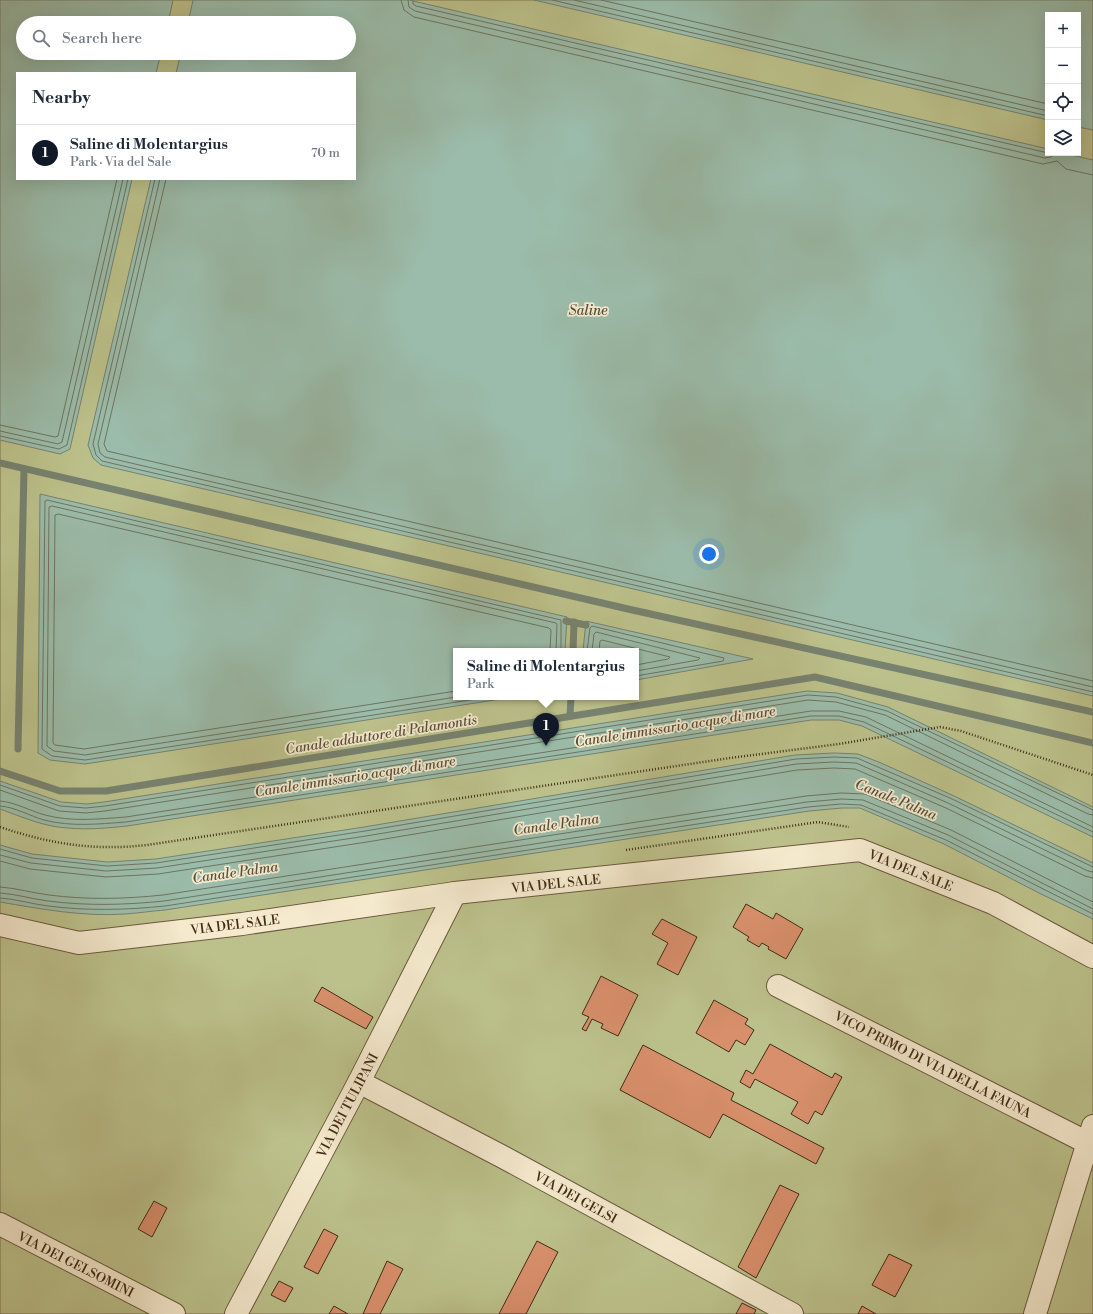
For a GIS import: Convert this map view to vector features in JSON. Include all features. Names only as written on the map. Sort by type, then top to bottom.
[{"type":"street","name":"VIA DEL SALE","points":[[0,925],[79,943],[242,924],[455,893],[860,850],[993,903],[1093,957]]},
{"type":"street","name":"VIA DEI TULIPANI","points":[[236,1314],[359,1082],[455,893]]},
{"type":"street","name":"VICO PRIMO DI VIA DELLA FAUNA","points":[[778,986],[1090,1134]]},
{"type":"street","name":"VIA DEI GELSI","points":[[359,1082],[503,1157],[792,1314]]},
{"type":"street","points":[[1035,1314],[1090,1134]]},
{"type":"street","name":"VIA DEI GELSOMINI","points":[[0,1224],[174,1314]]},
{"type":"path","points":[[0,827],[60,844],[124,848],[940,728],[961,731],[1093,775]]},
{"type":"green space","points":[[0,0],[1093,0],[1093,1314],[0,1314]]},
{"type":"water","points":[[0,0],[173,0],[170,16],[16,16],[16,60],[159,60],[156,72],[16,72],[16,180],[132,180],[70,449],[60,454],[0,440]]},
{"type":"water","name":"Saline","points":[[193,0],[409,0],[1045,148],[1045,156],[1076,156],[1093,160],[1093,696],[101,465],[93,458],[88,445],[151,180],[356,180],[356,72],[176,72],[179,60],[356,60],[356,16],[190,16]]},
{"type":"water","points":[[534,0],[1093,0],[1093,130],[1081,128],[1081,12],[1045,12],[1045,119]]},
{"type":"water","points":[[40,494],[567,617],[565,648],[453,648],[453,700],[495,700],[85,764],[50,760],[38,753]]},
{"type":"water","points":[[586,621],[753,659],[639,679],[639,648],[583,648]]},
{"type":"water","name":"Canale immissario acque di mare","points":[[807,691],[837,693],[888,707],[1093,807],[1093,837],[862,726],[839,720],[811,720],[127,826],[75,829],[51,826],[0,809],[0,781],[61,802],[87,804]]},
{"type":"water","name":"Canale Palma","points":[[834,753],[858,754],[881,763],[952,795],[1093,863],[1093,919],[944,844],[860,808],[809,811],[165,910],[110,915],[62,912],[0,902],[0,845],[32,854],[107,862],[156,859],[364,827],[795,755]]},
{"type":"building","points":[[746,904],[773,919],[776,913],[803,929],[786,959],[768,949],[769,947],[762,943],[759,947],[747,940],[749,937],[733,927]]},
{"type":"building","points":[[662,919],[697,937],[678,975],[657,964],[668,943],[652,934]]},
{"type":"building","points":[[601,976],[638,995],[618,1036],[601,1028],[603,1024],[592,1019],[586,1031],[582,1029],[589,1017],[582,1014]]},
{"type":"building","points":[[322,987],[373,1017],[366,1029],[314,1001]]},
{"type":"building","points":[[714,1000],[748,1019],[745,1024],[754,1030],[745,1045],[736,1040],[729,1052],[696,1033]]},
{"type":"building","points":[[770,1044],[832,1078],[835,1073],[842,1077],[822,1115],[815,1111],[808,1124],[791,1114],[798,1102],[755,1079],[750,1088],[740,1082],[746,1070],[753,1074]]},
{"type":"building","points":[[643,1045],[734,1093],[731,1100],[824,1148],[816,1164],[723,1114],[710,1138],[620,1090]]},
{"type":"building","points":[[780,1185],[799,1194],[756,1278],[738,1267]]},
{"type":"building","points":[[154,1201],[167,1208],[152,1237],[138,1229]]},
{"type":"building","points":[[324,1229],[338,1236],[318,1274],[304,1267]]},
{"type":"building","points":[[537,1241],[558,1252],[526,1314],[499,1314]]},
{"type":"building","points":[[889,1254],[912,1265],[895,1297],[872,1285]]},
{"type":"building","points":[[387,1261],[403,1269],[380,1314],[363,1314]]},
{"type":"building","points":[[279,1281],[293,1288],[285,1302],[271,1295]]},
{"type":"building","points":[[742,1303],[756,1310],[754,1314],[736,1314]]},
{"type":"building","points":[[334,1306],[348,1314],[329,1314]]},
{"type":"building","points":[[862,1306],[876,1314],[858,1314]]},
{"type":"waterway","points":[[0,463],[628,609],[1093,712]]},
{"type":"waterway","points":[[18,749],[24,469]]},
{"type":"waterway","points":[[566,621],[586,625]]},
{"type":"waterway","points":[[573,648],[574,622]]},
{"type":"waterway","name":"Canale adduttore di Palamontis","points":[[0,771],[60,791],[106,791],[815,677],[1093,743]]},
{"type":"waterway","points":[[570,716],[571,700]]},
{"type":"place","name":"Saline di Molentargius","points":[[546,746]]}]
